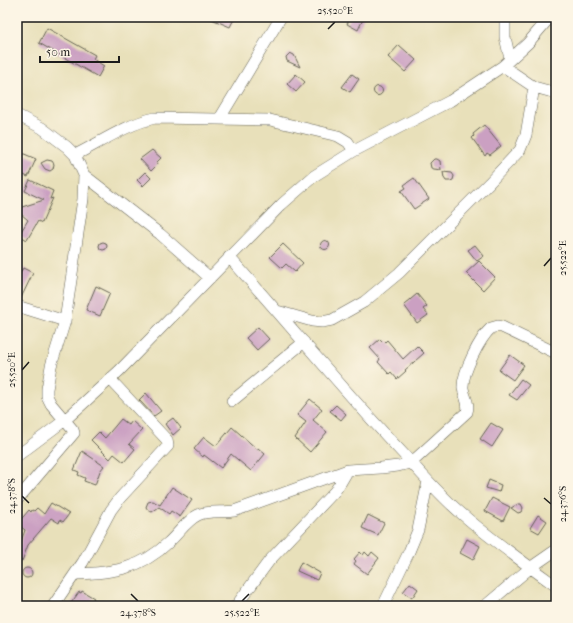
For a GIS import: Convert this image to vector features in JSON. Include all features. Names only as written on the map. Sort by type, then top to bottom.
[{"type":"street","points":[[220,118],[281,17]]},
{"type":"street","points":[[17,456],[65,420],[110,379],[298,188],[354,151],[450,101],[506,62],[528,43],[550,17]]},
{"type":"street","points":[[505,18],[506,62],[534,87],[556,93]]},
{"type":"street","points":[[277,311],[322,322],[332,320],[364,302],[394,278],[520,150],[526,135],[534,87]]},
{"type":"street","points":[[17,116],[22,123],[42,128],[75,155],[84,175],[83,199],[64,321],[51,366],[47,389],[47,396],[51,404],[73,430],[73,435],[17,500]]},
{"type":"street","points":[[75,155],[128,127],[144,120],[155,118],[270,120],[338,136],[348,142],[354,151]]},
{"type":"street","points":[[84,175],[160,234],[210,278]]},
{"type":"street","points":[[229,257],[368,417],[428,481],[461,514],[530,568],[556,586]]},
{"type":"street","points":[[17,306],[64,321]]},
{"type":"street","points":[[76,574],[100,573],[122,569],[140,562],[158,551],[190,520],[199,514],[206,512],[226,513],[234,511],[348,470],[398,466],[411,462],[467,412],[468,403],[463,391],[464,376],[478,348],[491,328],[498,326],[502,327],[556,352]]},
{"type":"street","points":[[232,401],[304,342]]},
{"type":"street","points":[[53,606],[76,574],[120,498],[167,448],[167,440],[110,379]]},
{"type":"street","points":[[236,606],[260,571],[335,491],[348,470]]},
{"type":"street","points":[[383,606],[418,530],[428,481]]},
{"type":"street","points":[[485,606],[530,568],[556,550]]},
{"type":"building","points":[[207,17],[235,17],[230,27]]},
{"type":"building","points":[[351,17],[364,17],[358,30],[347,24]]},
{"type":"building","points":[[47,28],[95,55],[93,59],[104,66],[98,77],[39,43]]},
{"type":"building","points":[[399,45],[416,60],[405,72],[388,57]]},
{"type":"building","points":[[290,53],[294,55],[300,67],[287,61],[286,57]]},
{"type":"building","points":[[296,74],[305,82],[296,92],[287,84]]},
{"type":"building","points":[[352,74],[359,79],[350,92],[342,87]]},
{"type":"building","points":[[376,87],[380,87],[382,91],[380,95],[376,95],[374,93],[374,89]]},
{"type":"building","points":[[484,125],[501,146],[490,155],[487,153],[485,156],[472,138],[474,136],[473,134]]},
{"type":"building","points":[[152,150],[161,158],[157,162],[158,164],[151,171],[140,159]]},
{"type":"building","points":[[22,153],[36,159],[28,177],[17,172],[17,165]]},
{"type":"building","points":[[434,159],[440,161],[441,170],[431,168],[430,163]]},
{"type":"building","points":[[47,160],[52,161],[54,164],[53,169],[50,171],[45,169],[41,163]]},
{"type":"building","points":[[145,172],[151,178],[143,186],[137,180]]},
{"type":"building","points":[[443,172],[452,173],[454,176],[453,180],[446,181]]},
{"type":"building","points":[[414,178],[429,199],[414,209],[401,191],[406,188],[404,185]]},
{"type":"building","points":[[30,180],[53,191],[50,199],[53,198],[42,223],[38,221],[27,240],[19,235],[28,220],[21,214],[20,210],[22,207],[44,200],[25,191]]},
{"type":"building","points":[[323,241],[327,241],[329,245],[327,249],[323,249],[321,247],[321,243]]},
{"type":"building","points":[[101,242],[105,242],[107,246],[105,250],[101,250],[99,248],[99,244]]},
{"type":"building","points":[[283,244],[303,263],[295,272],[286,264],[282,268],[270,257]]},
{"type":"building","points":[[475,245],[484,256],[477,261],[468,250]]},
{"type":"building","points":[[479,261],[495,277],[483,290],[466,273]]},
{"type":"building","points":[[23,268],[33,273],[20,300],[17,299],[17,279]]},
{"type":"building","points":[[96,286],[110,293],[100,316],[86,310]]},
{"type":"building","points":[[417,294],[427,306],[423,309],[428,315],[417,323],[404,305]]},
{"type":"building","points":[[258,327],[269,339],[257,350],[246,338]]},
{"type":"building","points":[[380,339],[384,343],[387,340],[403,359],[417,346],[424,353],[397,379],[391,372],[389,374],[378,362],[380,359],[370,348]]},
{"type":"building","points":[[510,355],[524,365],[513,380],[499,370]]},
{"type":"building","points":[[521,379],[529,385],[517,400],[509,395]]},
{"type":"building","points":[[146,393],[161,411],[154,416],[139,400]]},
{"type":"building","points":[[310,399],[322,409],[313,420],[327,432],[310,452],[295,438],[306,422],[297,415]]},
{"type":"building","points":[[336,405],[346,414],[341,420],[330,411]]},
{"type":"building","points":[[173,418],[181,428],[173,435],[165,424]]},
{"type":"building","points":[[121,419],[129,425],[132,421],[142,430],[129,444],[135,449],[124,462],[114,454],[110,459],[91,440],[99,432],[105,438]]},
{"type":"building","points":[[491,423],[503,430],[492,447],[480,439]]},
{"type":"building","points":[[232,427],[258,450],[258,448],[265,454],[251,471],[231,454],[221,468],[204,455],[203,457],[194,449],[204,437],[216,446]]},
{"type":"building","points":[[82,451],[104,466],[100,471],[95,485],[84,481],[85,478],[78,475],[79,472],[74,470]]},
{"type":"building","points":[[489,480],[501,485],[499,492],[486,488]]},
{"type":"building","points":[[172,487],[192,500],[180,517],[171,511],[169,514],[159,507],[152,512],[148,510],[146,507],[148,502],[153,501],[160,505]]},
{"type":"building","points":[[492,498],[510,507],[503,521],[485,511]]},
{"type":"building","points":[[51,503],[69,514],[63,522],[60,520],[59,523],[51,518],[28,545],[22,561],[17,559],[17,553],[25,530],[17,524],[29,510],[31,512],[37,508],[44,514]]},
{"type":"building","points":[[521,504],[523,508],[521,512],[518,513],[511,508]]},
{"type":"building","points":[[368,515],[384,523],[378,535],[362,528]]},
{"type":"building","points":[[538,515],[547,521],[539,533],[530,528]]},
{"type":"building","points":[[467,539],[480,546],[473,560],[460,553]]},
{"type":"building","points":[[360,552],[363,555],[365,552],[369,556],[372,552],[379,558],[367,574],[354,564],[356,561],[354,559]]},
{"type":"building","points":[[301,562],[320,573],[317,580],[297,571]]},
{"type":"building","points":[[25,568],[29,568],[31,569],[31,577],[25,578],[22,575],[22,571]]},
{"type":"building","points":[[410,583],[418,589],[412,598],[403,592]]},
{"type":"building","points":[[82,591],[94,598],[89,606],[69,606],[79,592],[81,593]]}]
